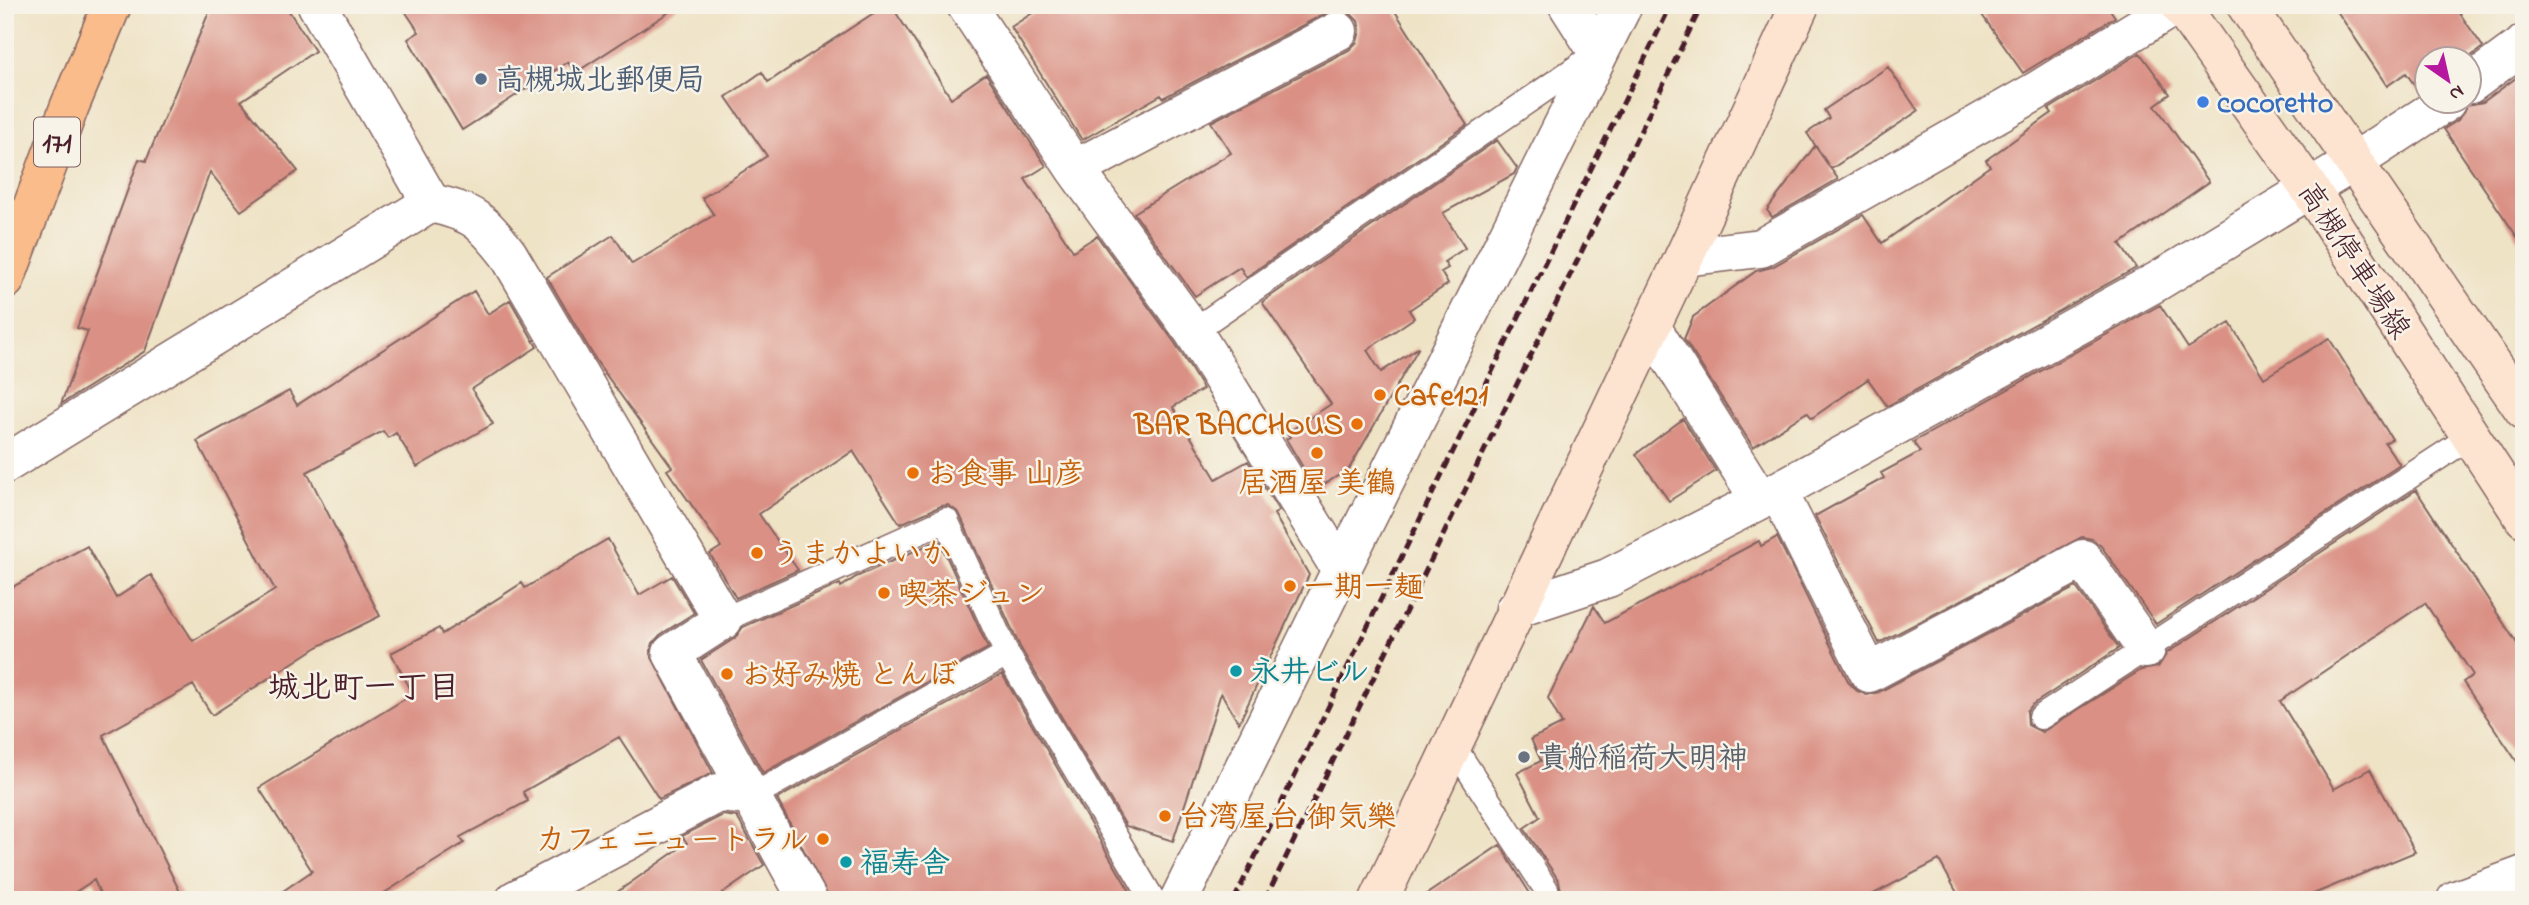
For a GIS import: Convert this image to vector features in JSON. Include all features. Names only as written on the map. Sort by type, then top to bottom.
[{"type":"highway","name":"171","points":[[5,279],[69,108],[112,5]]},
{"type":"street","points":[[317,5],[431,203]]},
{"type":"street","points":[[1568,5],[1598,52]]},
{"type":"street","points":[[1179,900],[1623,5]]},
{"type":"street","points":[[1379,900],[1684,257],[1800,5]]},
{"type":"street","points":[[1684,257],[1761,248],[2040,89],[2178,5]]},
{"type":"street","name":"高槻停車場線","points":[[2178,5],[2309,188],[2524,517]]},
{"type":"street","name":"高槻停車場線","points":[[2246,5],[2524,411]]},
{"type":"street","points":[[970,7],[1075,169],[1194,331],[1341,570]]},
{"type":"street","points":[[1075,169],[1338,31]]},
{"type":"street","points":[[2484,73],[2524,44]]},
{"type":"street","points":[[1515,609],[1608,578],[1769,496],[2158,281],[2425,116]]},
{"type":"street","points":[[5,464],[431,203],[468,212],[491,231],[508,254],[723,620],[672,653],[808,900]]},
{"type":"street","points":[[1651,327],[1769,496],[1870,673],[2083,559],[2146,649]]},
{"type":"street","points":[[515,900],[718,793],[752,796]]},
{"type":"street","points":[[2456,900],[2524,875]]},
{"type":"lane","points":[[1194,331],[1598,52]]},
{"type":"lane","points":[[2041,718],[2470,437]]},
{"type":"lane","points":[[723,620],[946,520],[1007,654],[1153,900]]},
{"type":"lane","points":[[752,796],[1007,654]]},
{"type":"lane","points":[[1452,744],[1546,889],[1549,900]]},
{"type":"building","points":[[212,5],[285,5],[315,51],[241,101],[298,171],[241,211],[210,172],[145,351],[61,404],[88,331],[77,328],[139,159],[146,161]]},
{"type":"building","points":[[401,5],[680,5],[575,73],[568,62],[462,130],[408,39],[419,32]]},
{"type":"building","points":[[886,5],[891,5],[951,98],[986,74],[1046,166],[1025,179],[1073,251],[1097,236],[1175,343],[1203,389],[1173,407],[1216,479],[1248,461],[1279,511],[1274,514],[1309,575],[1239,723],[1221,693],[1173,841],[1126,826],[1020,647],[959,513],[948,505],[941,506],[900,524],[853,451],[759,514],[798,570],[736,598],[710,554],[721,547],[667,470],[672,467],[597,362],[547,277],[613,235],[632,264],[714,215],[702,198],[767,156],[726,97],[762,72],[768,82]]},
{"type":"building","points":[[1045,5],[1391,5],[1467,125],[1246,277],[1240,267],[1195,296],[1134,213],[1231,153],[1211,122],[1349,50],[1357,42],[1360,31],[1358,21],[1349,12],[1338,9],[1328,12],[1163,98],[1161,95],[1082,140],[1011,27]]},
{"type":"building","points":[[1975,5],[2107,5],[2115,17],[2023,73]]},
{"type":"building","points":[[2333,5],[2454,5],[2482,46],[2414,46],[2414,84],[2406,73],[2387,86]]},
{"type":"building","points":[[2140,53],[2170,94],[2155,105],[2209,182],[2120,244],[2136,268],[1887,406],[1868,379],[1812,418],[1807,412],[1753,447],[1684,339],[1693,317],[1756,271],[1772,267],[1863,215],[1882,243],[1990,166],[1986,160],[2052,113],[2049,109]]},
{"type":"building","points":[[1888,67],[1918,111],[1831,169],[1807,133],[1829,118],[1824,110]]},
{"type":"building","points":[[2524,72],[2524,247],[2444,129],[2460,116],[2484,116],[2484,101]]},
{"type":"building","points":[[1497,140],[1517,168],[1514,174],[1443,213],[1465,248],[1444,262],[1448,268],[1441,272],[1448,284],[1409,310],[1414,318],[1367,350],[1381,372],[1419,347],[1349,469],[1316,489],[1286,439],[1290,437],[1287,433],[1331,404],[1262,302]]},
{"type":"building","points":[[1815,146],[1838,179],[1772,217],[1767,210]]},
{"type":"building","points":[[474,291],[488,314],[510,300],[537,347],[472,389],[493,424],[417,467],[396,433],[388,438],[383,431],[307,472],[380,616],[317,647],[212,715],[193,685],[103,735],[184,900],[103,900],[94,880],[63,900],[5,900],[5,591],[87,546],[116,598],[151,575],[193,641],[275,590],[197,441],[289,391],[297,405]]},
{"type":"building","points":[[2160,305],[2188,348],[2230,323],[2264,378],[2329,338],[2392,439],[2385,443],[2400,465],[2156,624],[2101,546],[2092,539],[2082,537],[1879,643],[1815,516],[1884,478],[1881,473],[1920,452],[1913,442]]},
{"type":"building","points":[[1683,419],[1716,471],[1669,501],[1636,454]]},
{"type":"building","points":[[2416,490],[2524,654],[2524,772],[2463,682],[2473,675],[2425,603],[2280,701],[2334,789],[2370,769],[2415,852],[2299,900],[1961,900],[1939,860],[1862,900],[1563,900],[1559,881],[1524,828],[1540,817],[1517,773],[1541,761],[1531,739],[1562,724],[1548,698],[1594,606],[1605,623],[1759,541],[1761,546],[1777,537],[1849,683],[1857,691],[1867,695],[1879,692],[2076,587],[2119,648],[2032,705],[2027,711],[2028,725],[2042,732],[2141,670],[2158,667],[2167,653]]},
{"type":"building","points":[[608,539],[639,595],[672,576],[694,613],[660,635],[653,643],[650,654],[713,773],[659,799],[619,737],[523,792],[528,801],[460,837],[464,843],[373,900],[270,900],[312,871],[259,788],[413,694],[391,653],[439,628],[442,634],[522,583],[525,588]]},
{"type":"building","points":[[939,540],[988,648],[763,773],[701,660],[735,638],[743,627],[840,584],[841,587],[856,577]]},
{"type":"building","points":[[1002,674],[1135,900],[830,900],[777,799]]},
{"type":"building","points":[[723,815],[737,817],[764,865],[713,900],[606,900],[687,843],[682,836]]},
{"type":"building","points":[[1500,845],[1534,900],[1418,900]]},
{"type":"railway","points":[[1234,900],[1671,5]]},
{"type":"railway","points":[[1265,900],[1702,5]]},
{"type":"place","name":"高槻城北郵便局","points":[[481,79]]},
{"type":"place","name":"cocoretto","points":[[2203,102]]},
{"type":"place","name":"Cafe121","points":[[1380,395]]},
{"type":"place","name":"BAR BACCHOUS","points":[[1357,424]]},
{"type":"place","name":"居酒屋 美鶴","points":[[1317,453]]},
{"type":"place","name":"お食事 山彦","points":[[913,473]]},
{"type":"place","name":"うまかよいか","points":[[757,553]]},
{"type":"place","name":"一期一麺","points":[[1290,586]]},
{"type":"place","name":"喫茶ジュン","points":[[884,593]]},
{"type":"place","name":"永井ビル","points":[[1236,671]]},
{"type":"place","name":"お好み焼 とんぼ","points":[[727,674]]},
{"type":"place","name":"貴船稲荷大明神","points":[[1524,757]]},
{"type":"place","name":"台湾屋台 御気樂","points":[[1165,816]]},
{"type":"place","name":"カフェ ニュートラル","points":[[823,839]]},
{"type":"place","name":"福寿舎","points":[[846,862]]},
{"type":"district","name":"城北町一丁目","points":[[364,686]]}]
